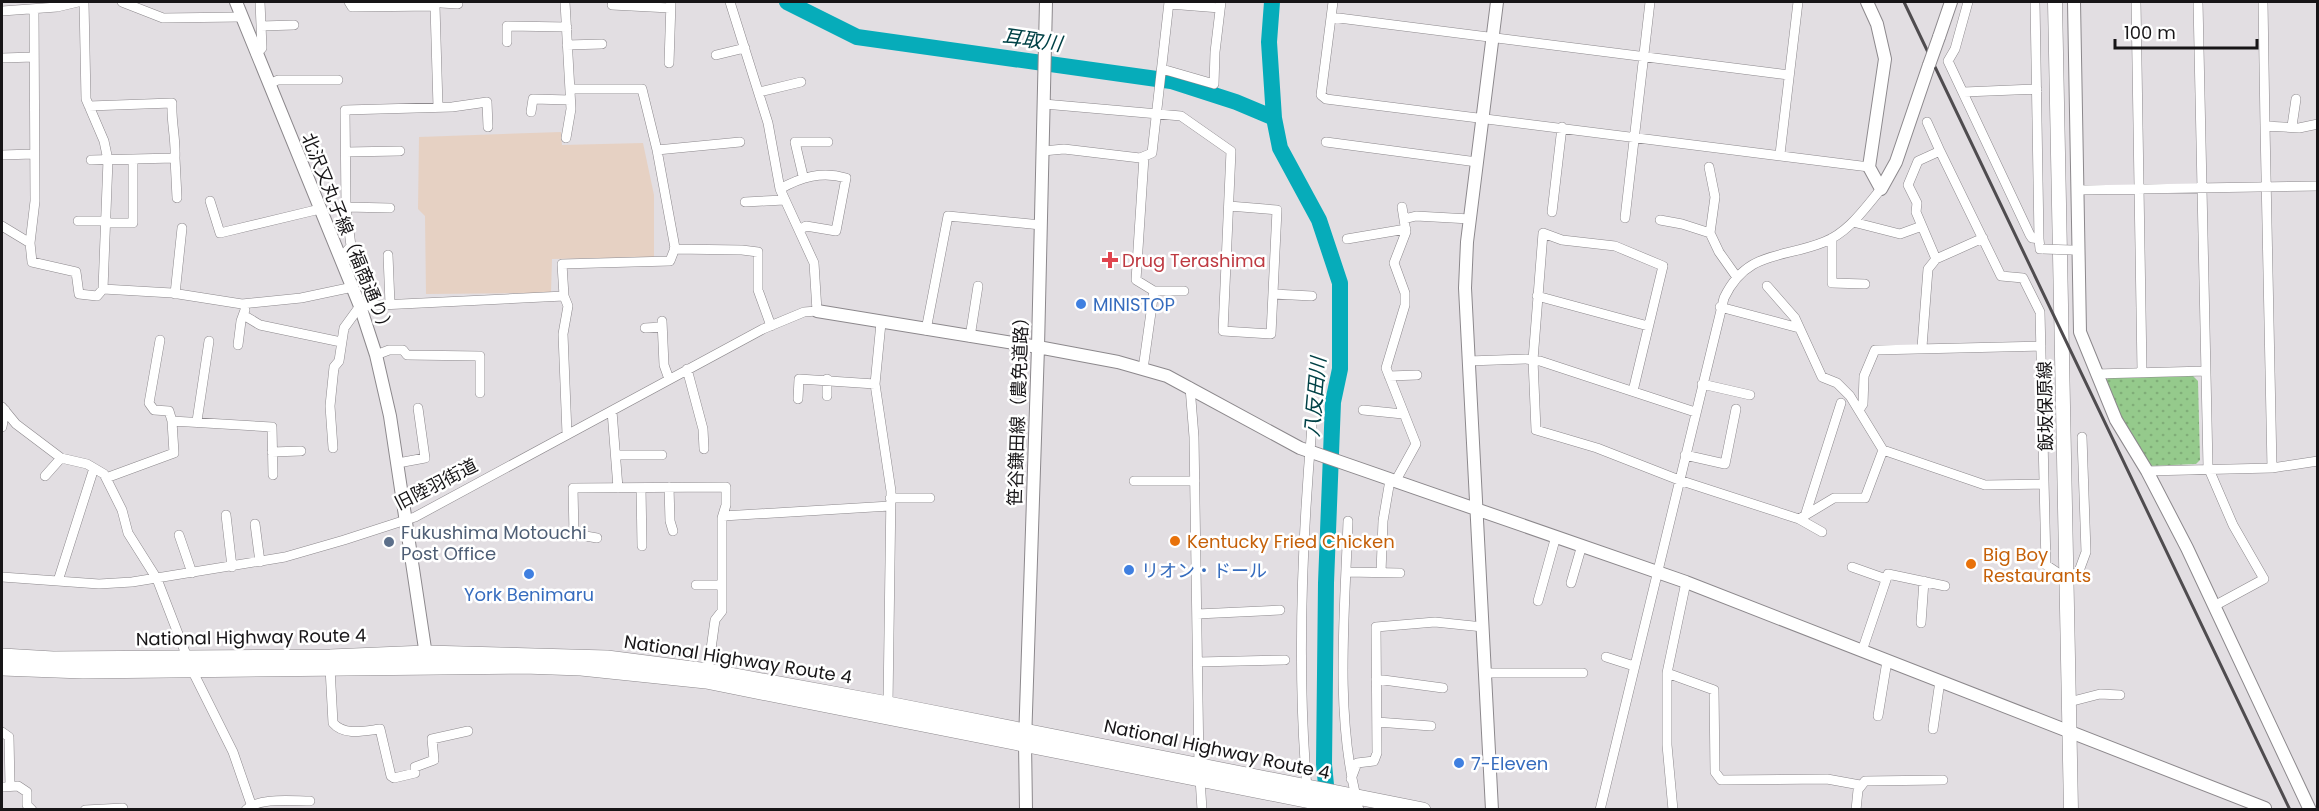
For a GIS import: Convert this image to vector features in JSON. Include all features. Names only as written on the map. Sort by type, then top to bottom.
[{"type":"highway","name":"National Highway Route 4","points":[[2,656],[330,668],[427,659],[581,668],[706,681],[1025,736]]},
{"type":"highway","name":"National Highway Route 4","points":[[2,668],[83,671],[330,657],[607,658],[708,671],[888,704],[1311,798],[1423,810]]},
{"type":"main road","name":"飯坂保原線","points":[[2055,2],[2071,810]]},
{"type":"street","points":[[2,11],[78,2]]},
{"type":"street","points":[[34,9],[35,201],[30,243],[32,262],[76,272],[80,294],[97,296],[103,289],[108,160],[104,141],[86,99],[84,2]]},
{"type":"street","points":[[122,2],[163,18],[241,17]]},
{"type":"street","name":"北沢又丸子線（福商通り）","points":[[236,2],[353,287],[376,355],[398,463],[427,659]]},
{"type":"street","points":[[256,54],[262,48],[260,2]]},
{"type":"street","points":[[349,2],[352,7],[458,4]]},
{"type":"street","points":[[565,2],[570,89],[566,138]]},
{"type":"street","points":[[730,2],[759,92],[780,189],[814,263],[817,311],[1038,347],[1167,376],[1312,453],[1657,571],[2070,730],[2265,808]]},
{"type":"street","name":"笹谷鎌田線（農免道路）","points":[[1026,810],[1025,736],[1038,347],[1046,2]]},
{"type":"street","points":[[1333,2],[1321,95],[1326,99],[1780,154],[1869,167]]},
{"type":"street","points":[[1492,810],[1465,288],[1470,219],[1497,2]]},
{"type":"street","points":[[1624,218],[1650,2]]},
{"type":"street","points":[[1780,154],[1798,2]]},
{"type":"street","points":[[1867,2],[1882,40],[1885,59],[1869,167],[1881,189]]},
{"type":"street","points":[[1600,810],[1720,307],[1736,276],[1770,257],[1832,238],[1853,222],[1881,189],[1896,162],[1951,2]]},
{"type":"street","points":[[1968,2],[1955,49],[1948,61],[2030,235],[2039,239]]},
{"type":"street","points":[[2035,2],[2040,249],[2075,250]]},
{"type":"street","points":[[2074,2],[2077,190],[2075,250],[2080,332],[2116,420],[2147,471],[2216,605],[2310,810]]},
{"type":"street","points":[[2136,2],[2142,372]]},
{"type":"street","points":[[2198,2],[2208,467],[2233,525],[2264,579],[2216,605]]},
{"type":"street","points":[[2263,2],[2272,468]]},
{"type":"street","points":[[1043,151],[1065,149],[1114,157],[1144,157],[1152,153],[1169,3],[1220,5],[1214,84],[1162,71]]},
{"type":"street","points":[[438,107],[439,4]]},
{"type":"street","points":[[612,6],[670,5],[669,63]]},
{"type":"street","points":[[1331,17],[1789,75]]},
{"type":"street","points":[[261,26],[294,25]]},
{"type":"street","points":[[507,42],[507,26],[567,27]]},
{"type":"street","points":[[567,45],[602,44]]},
{"type":"street","points":[[716,55],[745,48]]},
{"type":"street","points":[[2,58],[34,57]]},
{"type":"street","points":[[269,84],[278,80],[338,80]]},
{"type":"street","points":[[759,92],[801,82]]},
{"type":"street","points":[[567,434],[563,334],[568,306],[564,297],[562,264],[670,261],[674,249],[657,150],[642,89],[570,89]]},
{"type":"street","points":[[1964,92],[2037,89]]},
{"type":"street","points":[[531,112],[532,99],[570,100]]},
{"type":"street","points":[[2292,126],[2296,99]]},
{"type":"street","points":[[341,258],[351,246],[346,207],[345,110],[438,107],[488,102],[488,128]]},
{"type":"street","points":[[89,106],[172,103],[171,121],[176,135],[177,198]]},
{"type":"street","points":[[1044,104],[1181,116],[1190,120],[1231,151],[1223,331],[1271,334],[1276,210],[1229,206]]},
{"type":"street","points":[[1927,122],[2001,276],[2023,278],[2040,312],[2046,565],[2067,579],[2079,571],[2086,552],[2082,437]]},
{"type":"street","points":[[2265,126],[2299,128],[2318,124]]},
{"type":"street","points":[[1552,212],[1562,127]]},
{"type":"street","points":[[657,150],[740,142]]},
{"type":"street","points":[[803,176],[795,142],[828,142]]},
{"type":"street","points":[[1326,142],[1396,149],[1477,162]]},
{"type":"street","points":[[1936,259],[1916,212],[1917,203],[1908,185],[1918,161],[1940,151]]},
{"type":"street","points":[[346,152],[400,152]]},
{"type":"street","points":[[2,155],[33,154]]},
{"type":"street","points":[[1144,157],[1136,280],[1154,291],[1184,291]]},
{"type":"street","points":[[91,160],[175,158]]},
{"type":"street","points":[[78,221],[133,224],[133,159]]},
{"type":"street","points":[[1709,167],[1715,197],[1710,233],[1719,252],[1736,276]]},
{"type":"street","points":[[780,189],[803,176],[837,175],[846,178],[837,231],[806,226],[799,230]]},
{"type":"street","points":[[2077,190],[2318,186]]},
{"type":"street","points":[[746,202],[784,200]]},
{"type":"street","points":[[210,201],[220,233],[320,209]]},
{"type":"street","points":[[346,207],[390,208]]},
{"type":"street","points":[[1381,572],[1383,520],[1393,481],[1416,444],[1386,368],[1405,305],[1405,293],[1395,263],[1405,239],[1402,207]]},
{"type":"street","points":[[926,330],[948,216],[1041,225]]},
{"type":"street","points":[[1347,239],[1405,224],[1416,216],[1470,219]]},
{"type":"street","points":[[1660,220],[1710,233]]},
{"type":"street","points":[[1853,222],[1900,234],[1922,226]]},
{"type":"street","points":[[2,225],[30,243]]},
{"type":"street","points":[[175,294],[182,228]]},
{"type":"street","points":[[1633,391],[1663,266],[1615,246],[1562,240],[1543,233],[1533,360],[1536,430],[1606,451],[1679,480],[1802,517],[1822,532]]},
{"type":"street","points":[[1832,238],[1832,283],[1865,284]]},
{"type":"street","points":[[1922,347],[1928,269],[1936,259],[1983,238]]},
{"type":"street","points":[[674,249],[758,252],[758,290],[771,326]]},
{"type":"street","points":[[388,255],[390,304]]},
{"type":"street","points":[[970,337],[978,286]]},
{"type":"street","points":[[1767,286],[1789,310],[1822,377],[1837,383],[1850,396],[1883,450],[1984,485],[2044,484]]},
{"type":"street","points":[[103,289],[175,294],[246,304],[302,298],[353,287]]},
{"type":"street","points":[[1143,369],[1154,291]]},
{"type":"street","points":[[1273,294],[1312,296]]},
{"type":"street","points":[[1537,296],[1648,326]]},
{"type":"street","points":[[333,448],[330,406],[334,367],[339,361],[344,328],[360,306],[564,297]]},
{"type":"street","points":[[238,345],[246,304]]},
{"type":"street","points":[[1720,307],[1799,328]]},
{"type":"street","name":"旧陸羽街道","points":[[2,577],[99,584],[157,579],[260,562],[344,540],[406,518],[415,517],[687,369],[771,326],[804,312],[817,311]]},
{"type":"street","points":[[245,316],[260,325],[341,342]]},
{"type":"street","points":[[881,322],[875,384],[890,502],[888,704]]},
{"type":"street","points":[[645,328],[662,324],[664,365],[669,379]]},
{"type":"street","points":[[106,478],[174,453],[172,421],[168,411],[154,410],[149,403],[160,340]]},
{"type":"street","points":[[197,421],[209,341]]},
{"type":"street","points":[[1859,410],[1863,404],[1864,376],[1875,350],[1922,347],[2041,346]]},
{"type":"street","points":[[376,355],[389,350],[403,350],[407,355],[480,356],[480,393]]},
{"type":"street","points":[[1468,361],[1533,360],[1695,412]]},
{"type":"street","points":[[687,369],[703,429],[704,449]]},
{"type":"street","points":[[2096,374],[2206,371]]},
{"type":"street","points":[[1389,376],[1417,375]]},
{"type":"street","points":[[798,399],[799,379],[827,379],[875,384]]},
{"type":"street","points":[[827,379],[827,396]]},
{"type":"street","points":[[1702,384],[1750,396]]},
{"type":"street","points":[[1190,387],[1195,481],[1202,810]]},
{"type":"street","points":[[1802,517],[1841,403]]},
{"type":"street","points":[[398,463],[425,458],[418,408]]},
{"type":"street","points":[[2,426],[3,409]]},
{"type":"street","points":[[3,409],[16,424],[61,458],[94,468],[106,478],[122,510],[128,533],[157,579],[189,664],[233,752],[249,807],[310,801]]},
{"type":"street","points":[[1685,454],[1725,464],[1736,409]]},
{"type":"street","points":[[1363,410],[1403,414]]},
{"type":"street","points":[[612,411],[618,488]]},
{"type":"street","points":[[172,421],[272,427],[273,476]]},
{"type":"street","points":[[1311,798],[1303,724],[1312,426]]},
{"type":"street","points":[[1802,517],[1834,498],[1865,498],[1883,450]]},
{"type":"street","points":[[272,452],[301,451]]},
{"type":"street","points":[[616,455],[662,455]]},
{"type":"street","points":[[45,476],[61,458]]},
{"type":"street","points":[[2147,471],[2208,467],[2272,468],[2318,461]]},
{"type":"street","points":[[58,581],[94,468]]},
{"type":"street","points":[[1134,482],[1195,481]]},
{"type":"street","points":[[669,487],[670,520],[673,531]]},
{"type":"street","points":[[597,538],[574,534],[573,488],[726,487],[723,516],[722,611],[715,620],[708,671]]},
{"type":"street","points":[[641,488],[642,546]]},
{"type":"street","points":[[723,516],[930,498]]},
{"type":"street","points":[[226,515],[232,567]]},
{"type":"street","points":[[1348,521],[1345,747],[1354,803]]},
{"type":"street","points":[[255,524],[260,562]]},
{"type":"street","points":[[179,535],[192,573]]},
{"type":"street","points":[[1538,601],[1556,536]]},
{"type":"street","points":[[1571,583],[1582,544]]},
{"type":"street","points":[[1852,567],[1886,579]]},
{"type":"street","points":[[1346,572],[1400,573]]},
{"type":"street","points":[[1863,651],[1888,574],[1945,586]]},
{"type":"street","points":[[1921,622],[1924,581]]},
{"type":"street","points":[[1673,810],[1667,745],[1667,673],[1686,582]]},
{"type":"street","points":[[696,585],[722,585]]},
{"type":"street","points":[[1197,614],[1280,610]]},
{"type":"street","points":[[1351,779],[1358,763],[1374,761],[1377,753],[1376,627],[1435,622],[1483,627]]},
{"type":"street","points":[[1606,657],[1634,666]]},
{"type":"street","points":[[1198,662],[1285,660]]},
{"type":"street","points":[[1878,716],[1887,661]]},
{"type":"street","points":[[330,668],[333,723],[338,729],[350,732],[380,729],[391,776],[394,778],[415,773],[415,767],[434,760],[432,739],[468,731]]},
{"type":"street","points":[[1486,674],[1583,673]]},
{"type":"street","points":[[1667,673],[1714,690],[1715,772],[1721,780],[1827,779],[1860,785]]},
{"type":"street","points":[[1376,679],[1443,688]]},
{"type":"street","points":[[1933,729],[1940,681]]},
{"type":"street","points":[[2069,702],[2100,693],[2120,695]]},
{"type":"street","points":[[1377,722],[1431,726]]},
{"type":"street","points":[[2,732],[9,737],[6,787],[18,786],[27,792],[27,805],[32,810]]},
{"type":"street","points":[[1856,810],[1860,785],[1865,780],[1943,780]]},
{"type":"street","points":[[85,810],[123,808]]},
{"type":"shaded area","points":[[561,132],[562,145],[643,143],[654,195],[654,257],[552,259],[551,293],[426,294],[425,216],[418,209],[419,137]]},
{"type":"green space","points":[[2193,376],[2198,381],[2200,460],[2196,464],[2149,466],[2117,413],[2105,383],[2108,378]]},
{"type":"waterway","name":"耳取川","points":[[787,2],[857,37],[1171,81],[1236,102],[1274,118]]},
{"type":"waterway","name":"八反田川","points":[[1272,2],[1269,42],[1274,118],[1280,148],[1319,220],[1340,283],[1340,369],[1333,402],[1326,583],[1324,764],[1328,806]]},
{"type":"railway","points":[[1904,2],[2290,810]]},
{"type":"place","name":"Drug Terashima","points":[[1110,260]]},
{"type":"place","name":"MINISTOP","points":[[1081,304]]},
{"type":"place","name":"Kentucky Fried Chicken","points":[[1175,541]]},
{"type":"place","name":"Fukushima Motouchi Post Office","points":[[389,542]]},
{"type":"place","name":"Big Boy Restaurants","points":[[1971,564]]},
{"type":"place","name":"リオン・ドール","points":[[1129,570]]},
{"type":"place","name":"York Benimaru","points":[[529,574]]},
{"type":"place","name":"7-Eleven","points":[[1459,763]]}]
